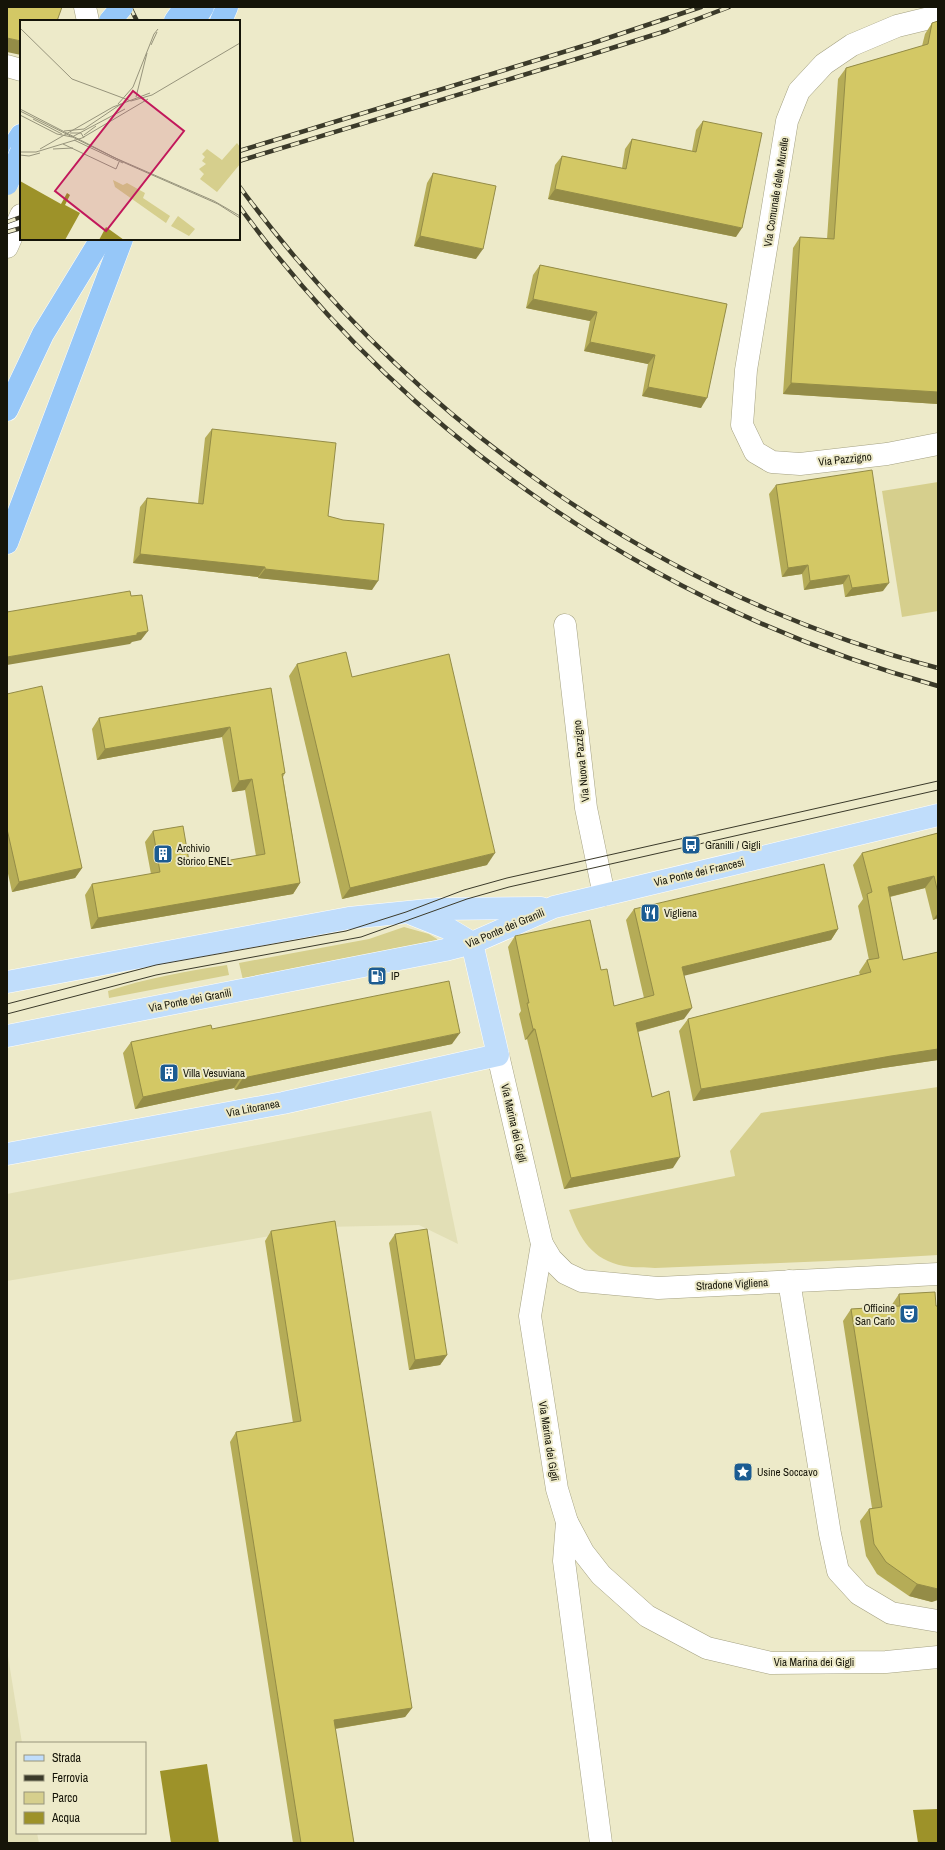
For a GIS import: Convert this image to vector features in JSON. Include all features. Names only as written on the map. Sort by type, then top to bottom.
[{"type":"highway","points":[[111,20],[122,7]]},
{"type":"highway","points":[[176,20],[185,7]]},
{"type":"highway","points":[[195,20],[203,7]]},
{"type":"highway","points":[[221,20],[227,7]]},
{"type":"highway","points":[[7,157],[20,137]]},
{"type":"highway","points":[[7,184],[20,154]]},
{"type":"highway","points":[[7,172],[20,164]]},
{"type":"highway","points":[[7,190],[20,184]]},
{"type":"highway","points":[[7,410],[43,334],[100,240]]},
{"type":"highway","points":[[7,543],[122,240]]},
{"type":"main road","name":"Via Ponte dei Francesi","points":[[551,907],[938,815]]},
{"type":"main road","name":"Via Ponte dei Granili","points":[[7,982],[349,918],[438,909],[551,907]]},
{"type":"main road","points":[[406,912],[437,924],[472,943],[482,928],[489,923],[514,915],[551,907]]},
{"type":"main road","name":"Via Ponte dei Granili","points":[[7,1036],[389,962],[472,943]]},
{"type":"main road","name":"Via Marina dei Gigli","points":[[472,943],[498,1055]]},
{"type":"main road","name":"Via Litoranea","points":[[7,1154],[283,1103],[498,1055]]},
{"type":"street","points":[[85,7],[88,20]]},
{"type":"street","name":"Via Comunale delle Murelle","points":[[755,452],[742,425],[746,370],[787,121],[799,92],[824,64],[852,45],[897,26],[938,16]]},
{"type":"street","points":[[7,66],[20,70]]},
{"type":"street","points":[[7,247],[20,217]]},
{"type":"street","name":"Via Pazzigno","points":[[755,452],[772,462],[800,464],[887,454],[938,444]]},
{"type":"street","name":"Via Nuova Pazzigno","points":[[565,625],[586,808],[604,895]]},
{"type":"street","name":"Via Marina dei Gigli","points":[[498,1055],[542,1244],[530,1316],[557,1489],[567,1522],[583,1552],[601,1575],[647,1616],[707,1648],[771,1663],[886,1662],[938,1657]]},
{"type":"street","name":"Stradone Vigliena","points":[[542,1244],[552,1259],[565,1273],[582,1281],[658,1288],[938,1274]]},
{"type":"street","points":[[789,1281],[830,1534],[838,1571],[859,1594],[891,1613],[938,1620]]},
{"type":"street","points":[[567,1522],[564,1561],[601,1843]]},
{"type":"shaded area","points":[[431,1111],[458,1244],[419,1225],[323,1227],[7,1281],[7,1194]]},
{"type":"shaded area","points":[[7,1650],[22,1742],[16,1742],[16,1834],[37,1834],[39,1843],[7,1843]]},
{"type":"green space","points":[[938,482],[938,611],[902,617],[882,491]]},
{"type":"green space","points":[[404,927],[429,934],[437,939],[438,942],[243,980],[239,963],[369,939]]},
{"type":"green space","points":[[227,965],[229,975],[109,998],[108,991],[137,982],[167,975]]},
{"type":"green space","points":[[938,1087],[938,1255],[655,1268],[628,1267],[603,1259],[595,1253],[583,1239],[569,1210],[735,1176],[730,1151],[761,1113]]},
{"type":"water","points":[[207,1764],[219,1843],[171,1843],[160,1771]]},
{"type":"water","points":[[938,1809],[938,1843],[918,1843],[913,1810]]},
{"type":"building","points":[[7,7],[62,7],[57,20],[20,20],[20,41],[7,38]]},
{"type":"building","points":[[938,21],[938,392],[791,383],[800,237],[834,239],[846,68],[928,44],[932,23]]},
{"type":"building","points":[[703,121],[762,133],[742,228],[555,189],[562,156],[626,169],[632,139],[696,152]]},
{"type":"building","points":[[433,173],[496,186],[483,249],[420,236]]},
{"type":"building","points":[[540,265],[727,304],[707,398],[648,387],[655,355],[590,342],[597,312],[533,299]]},
{"type":"building","points":[[212,429],[336,443],[328,516],[343,520],[384,524],[378,581],[140,554],[147,498],[203,504]]},
{"type":"building","points":[[872,470],[889,583],[852,588],[849,575],[810,581],[808,565],[788,568],[776,485]]},
{"type":"building","points":[[130,591],[131,596],[142,595],[148,631],[137,633],[137,635],[7,657],[7,612]]},
{"type":"building","points":[[346,652],[352,677],[449,654],[495,853],[350,888],[297,664]]},
{"type":"building","points":[[42,686],[82,868],[19,882],[7,829],[7,694]]},
{"type":"building","points":[[271,688],[285,773],[282,774],[300,883],[98,918],[92,884],[160,872],[153,831],[183,826],[190,867],[265,854],[252,779],[239,781],[230,727],[105,749],[99,718]]},
{"type":"building","points":[[938,833],[938,893],[934,876],[888,887],[903,960],[938,952],[938,1049],[701,1089],[688,1019],[871,972],[867,960],[879,958],[867,894],[872,892],[862,853]]},
{"type":"building","points":[[824,864],[838,929],[682,967],[692,1008],[636,1023],[652,1097],[669,1091],[680,1157],[571,1178],[535,1029],[533,1029],[515,936],[590,920],[601,970],[607,969],[614,1006],[654,995],[634,909]]},
{"type":"building","points":[[449,981],[460,1033],[143,1097],[131,1042],[211,1025],[212,1029]]},
{"type":"building","points":[[335,1221],[412,1708],[334,1720],[354,1843],[301,1843],[236,1432],[301,1421],[271,1231]]},
{"type":"building","points":[[427,1229],[447,1355],[415,1360],[395,1234]]},
{"type":"building","points":[[935,1292],[936,1306],[938,1306],[938,1589],[917,1584],[886,1562],[874,1544],[869,1509],[882,1507],[851,1309],[900,1306],[899,1294]]},
{"type":"tram line","points":[[7,1004],[156,965],[346,931],[406,912],[464,890],[507,878],[938,781]]},
{"type":"tram line","points":[[7,1014],[156,975],[361,937],[467,899],[509,887],[938,790]]},
{"type":"railway","points":[[118,7],[124,20]]},
{"type":"railway","points":[[130,7],[136,20]]},
{"type":"railway","points":[[240,151],[593,43],[701,7]]},
{"type":"railway","points":[[240,161],[666,31],[729,7]]},
{"type":"railway","points":[[240,187],[307,271],[381,350],[462,422],[547,487],[638,544],[734,594],[834,635],[938,668]]},
{"type":"railway","points":[[240,207],[307,291],[381,369],[462,441],[548,505],[639,562],[735,612],[835,653],[938,686]]},
{"type":"railway","points":[[7,222],[20,217]]},
{"type":"railway","points":[[7,232],[20,228]]},
{"type":"place","name":"Granilli / Gigli","points":[[691,845]]},
{"type":"place","name":"Archivio Storico ENEL","points":[[163,854]]},
{"type":"place","name":"Vigliena","points":[[650,913]]},
{"type":"place","name":"IP","points":[[377,976]]},
{"type":"place","name":"Villa Vesuviana","points":[[169,1073]]},
{"type":"place","name":"Officine San Carlo","points":[[909,1314]]},
{"type":"place","name":"Usine Soccavo","points":[[743,1472]]}]
